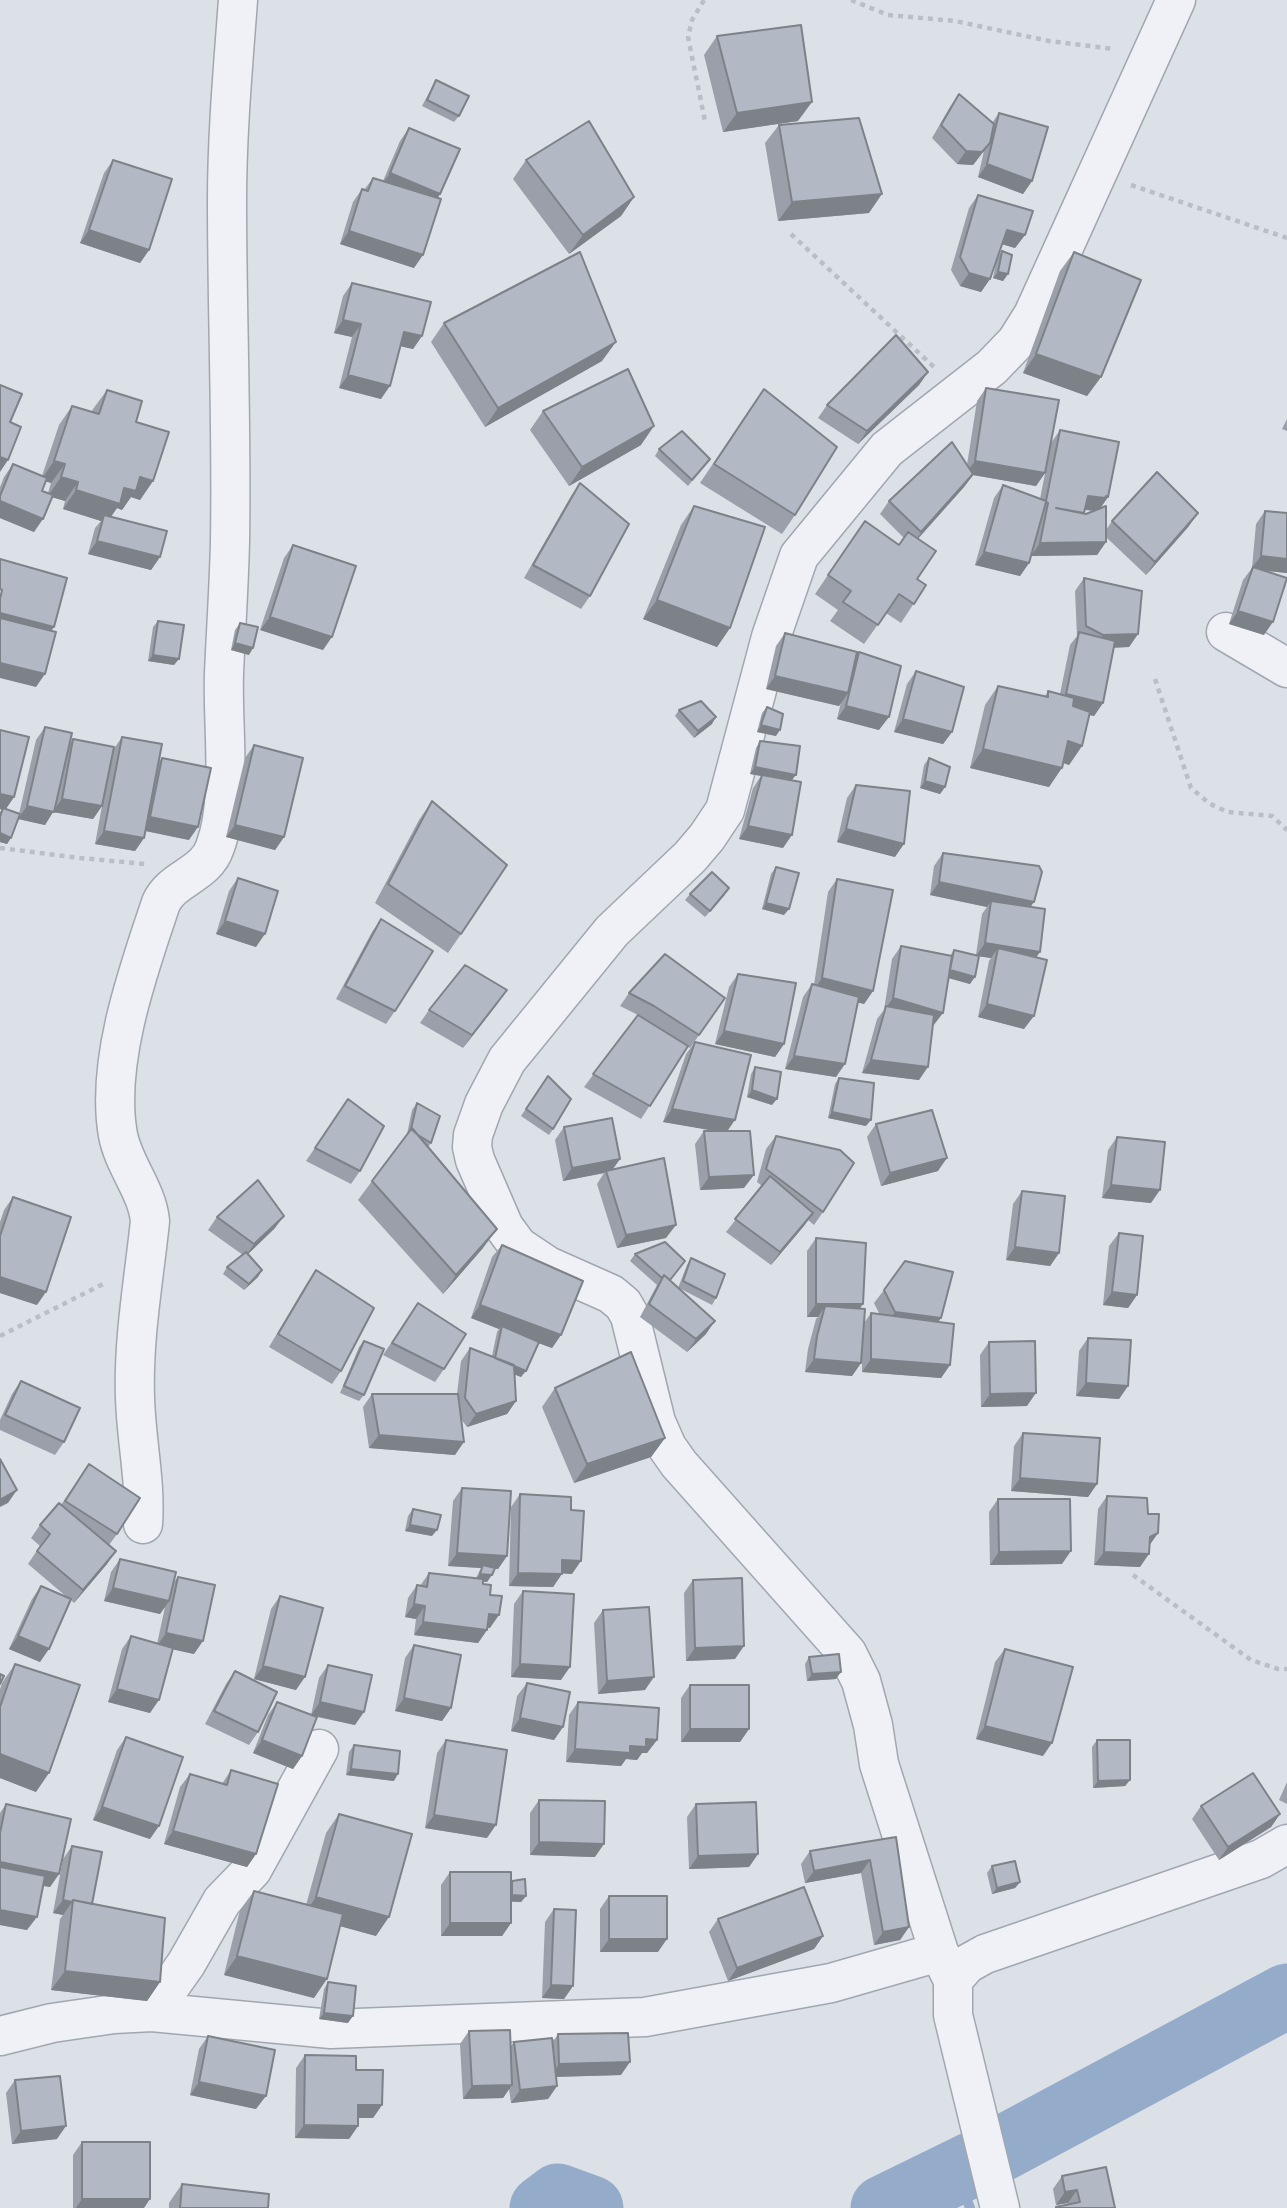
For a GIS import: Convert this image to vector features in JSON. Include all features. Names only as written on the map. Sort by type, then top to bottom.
[{"type":"street","points":[[143,1524],[145,1498],[135,1399],[135,1359],[150,1221],[149,1206],[119,1138],[115,1107],[122,1040],[130,1000],[161,903],[170,891],[202,868],[215,849],[222,821],[225,772],[223,678],[230,541],[227,200],[230,96],[238,0]]},
{"type":"street","points":[[996,2191],[953,2015],[946,1966],[879,1764],[873,1725],[860,1681],[847,1653],[679,1464],[667,1447],[656,1422],[630,1315],[623,1304],[611,1294],[548,1266],[518,1246],[504,1227],[472,1147],[473,1135],[484,1104],[507,1060],[611,931],[690,857],[724,810],[771,637],[799,556],[887,449],[992,367],[1016,342],[1028,324],[1176,0]]},
{"type":"street","points":[[1226,632],[1287,668]]},
{"type":"street","points":[[152,2012],[186,1964],[222,1901],[251,1870],[319,1749]]},
{"type":"street","points":[[0,2036],[52,2023],[114,2014],[152,2012],[331,2029],[645,2017],[831,1983],[967,1964],[985,1954],[1261,1859],[1287,1844]]},
{"type":"path","points":[[705,121],[688,37],[692,20],[704,0],[710,0]]},
{"type":"path","points":[[851,0],[888,15],[955,21],[1049,41],[1152,54]]},
{"type":"path","points":[[1097,173],[1287,239]]},
{"type":"path","points":[[791,234],[961,392]]},
{"type":"path","points":[[1155,679],[1191,788],[1210,804],[1228,812],[1272,816],[1287,830]]},
{"type":"path","points":[[0,848],[202,868]]},
{"type":"path","points":[[0,1336],[119,1276],[145,1269]]},
{"type":"path","points":[[1133,1576],[1251,1660],[1278,1669],[1287,1668]]},
{"type":"building","points":[[801,25],[812,102],[737,113],[717,36]]},
{"type":"building","points":[[436,80],[469,96],[459,116],[427,100]]},
{"type":"building","points":[[959,94],[994,124],[990,143],[982,152],[966,151],[941,125]]},
{"type":"building","points":[[999,113],[1048,127],[1032,181],[987,164]]},
{"type":"building","points":[[859,118],[882,194],[792,202],[779,125]]},
{"type":"building","points":[[589,121],[634,197],[583,235],[526,160]]},
{"type":"building","points":[[409,128],[460,149],[440,194],[390,173]]},
{"type":"building","points":[[113,160],[172,179],[149,250],[89,230]]},
{"type":"building","points":[[373,178],[441,199],[423,255],[349,231],[362,189],[368,191]]},
{"type":"building","points":[[978,195],[1033,211],[1025,235],[1007,230],[990,279],[969,273],[960,257]]},
{"type":"building","points":[[1002,251],[1012,255],[1008,274],[998,272]]},
{"type":"building","points":[[580,252],[616,342],[498,408],[444,323]]},
{"type":"building","points":[[1074,252],[1141,280],[1101,377],[1036,354]]},
{"type":"building","points":[[352,283],[431,302],[422,336],[404,332],[390,386],[348,375],[361,324],[343,320]]},
{"type":"building","points":[[896,335],[928,372],[867,431],[827,405]]},
{"type":"building","points":[[628,369],[654,426],[582,467],[543,411]]},
{"type":"building","points":[[0,385],[22,394],[10,422],[21,427],[8,460],[0,457]]},
{"type":"building","points":[[986,388],[1059,400],[1045,473],[975,461]]},
{"type":"building","points":[[764,389],[837,447],[795,515],[714,464]]},
{"type":"building","points":[[107,390],[142,401],[136,422],[169,432],[153,481],[140,477],[136,491],[124,488],[120,504],[76,490],[78,482],[61,477],[65,464],[54,461],[72,406],[99,414]]},
{"type":"building","points":[[1060,430],[1119,442],[1108,497],[1088,496],[1084,513],[1056,508],[1086,514],[1106,506],[1106,542],[1040,543],[1048,503],[1046,502],[1029,563],[984,552],[1003,485],[1046,501]]},
{"type":"building","points":[[682,431],[710,459],[692,480],[659,449]]},
{"type":"building","points":[[952,442],[973,474],[921,532],[889,501]]},
{"type":"building","points":[[13,464],[47,478],[42,491],[53,495],[43,519],[0,501]]},
{"type":"building","points":[[1157,472],[1198,513],[1155,562],[1112,521]]},
{"type":"building","points":[[580,483],[629,524],[590,596],[533,565]]},
{"type":"building","points":[[694,506],[765,527],[730,628],[657,600]]},
{"type":"building","points":[[1265,511],[1287,513],[1287,559],[1261,556]]},
{"type":"building","points":[[104,515],[167,531],[160,557],[97,541]]},
{"type":"building","points":[[865,521],[899,545],[908,532],[936,551],[917,579],[926,585],[914,604],[899,594],[878,625],[843,602],[851,591],[828,575]]},
{"type":"building","points":[[293,545],[356,566],[332,637],[270,617]]},
{"type":"building","points":[[0,559],[67,578],[54,627],[0,613]]},
{"type":"building","points":[[1253,567],[1287,578],[1273,622],[1238,611]]},
{"type":"building","points":[[1084,578],[1142,591],[1138,634],[1103,635],[1086,626]]},
{"type":"building","points":[[0,618],[56,632],[45,674],[0,663]]},
{"type":"building","points":[[158,621],[184,625],[179,659],[153,655]]},
{"type":"building","points":[[240,623],[258,627],[253,648],[235,643]]},
{"type":"building","points":[[1079,632],[1115,641],[1103,703],[1066,694]]},
{"type":"building","points":[[785,633],[857,652],[848,693],[775,676]]},
{"type":"building","points":[[859,652],[901,666],[889,717],[846,706]]},
{"type":"building","points":[[916,671],[964,687],[952,732],[903,719]]},
{"type":"building","points":[[998,686],[1048,697],[1048,691],[1074,698],[1073,706],[1090,712],[1082,746],[1068,741],[1062,768],[983,749]]},
{"type":"building","points":[[701,701],[716,717],[698,731],[679,710]]},
{"type":"building","points":[[767,707],[783,714],[780,730],[761,725]]},
{"type":"building","points":[[45,727],[72,733],[54,812],[27,806]]},
{"type":"building","points":[[0,730],[29,737],[14,797],[0,794]]},
{"type":"building","points":[[122,737],[162,744],[144,838],[104,831]]},
{"type":"building","points":[[73,739],[114,747],[102,806],[62,799]]},
{"type":"building","points":[[760,741],[800,746],[796,775],[755,767]]},
{"type":"building","points":[[254,745],[303,758],[284,837],[235,825]]},
{"type":"building","points":[[162,758],[211,768],[198,827],[150,817]]},
{"type":"building","points":[[929,758],[950,767],[945,787],[925,781]]},
{"type":"building","points":[[762,775],[801,782],[792,835],[748,826]]},
{"type":"building","points":[[856,785],[910,791],[904,844],[846,829]]},
{"type":"building","points":[[432,801],[507,865],[461,934],[388,884]]},
{"type":"building","points":[[3,808],[20,814],[11,838],[0,833]]},
{"type":"building","points":[[943,853],[1039,866],[1042,872],[1034,902],[939,882]]},
{"type":"building","points":[[776,867],[799,873],[789,909],[766,903]]},
{"type":"building","points":[[712,872],[729,888],[710,911],[690,894]]},
{"type":"building","points":[[238,878],[278,891],[265,934],[225,921]]},
{"type":"building","points":[[837,879],[893,890],[873,991],[822,978]]},
{"type":"building","points":[[991,901],[1045,909],[1040,952],[985,943]]},
{"type":"building","points":[[381,919],[433,951],[395,1011],[345,986]]},
{"type":"building","points":[[901,946],[952,956],[943,1013],[893,998]]},
{"type":"building","points":[[998,948],[1047,960],[1034,1016],[987,1004]]},
{"type":"building","points":[[954,950],[979,956],[975,977],[950,970]]},
{"type":"building","points":[[665,954],[725,998],[699,1035],[629,993]]},
{"type":"building","points":[[465,965],[507,990],[472,1035],[429,1010]]},
{"type":"building","points":[[738,974],[796,983],[784,1044],[724,1031]]},
{"type":"building","points":[[812,984],[859,997],[845,1064],[794,1056]]},
{"type":"building","points":[[886,1006],[934,1015],[928,1067],[871,1060]]},
{"type":"building","points":[[638,1015],[688,1046],[650,1106],[593,1074]]},
{"type":"building","points":[[695,1042],[751,1055],[735,1120],[672,1109]]},
{"type":"building","points":[[755,1067],[781,1072],[777,1099],[752,1090]]},
{"type":"building","points":[[548,1076],[571,1099],[553,1129],[526,1109]]},
{"type":"building","points":[[839,1078],[874,1083],[871,1120],[832,1112]]},
{"type":"building","points":[[348,1099],[384,1126],[360,1171],[315,1148]]},
{"type":"building","points":[[417,1103],[440,1116],[431,1143],[411,1129]]},
{"type":"building","points":[[932,1110],[947,1158],[890,1173],[876,1124]]},
{"type":"building","points":[[612,1118],[620,1159],[572,1168],[564,1127]]},
{"type":"building","points":[[412,1128],[497,1229],[456,1275],[372,1181]]},
{"type":"building","points":[[704,1131],[750,1131],[754,1175],[709,1177]]},
{"type":"building","points":[[776,1136],[840,1150],[854,1163],[823,1212],[766,1169]]},
{"type":"building","points":[[1117,1137],[1165,1142],[1160,1190],[1111,1185]]},
{"type":"building","points":[[664,1158],[676,1225],[626,1235],[606,1171]]},
{"type":"building","points":[[770,1176],[813,1213],[780,1252],[735,1219]]},
{"type":"building","points":[[258,1180],[284,1216],[254,1244],[217,1217]]},
{"type":"building","points":[[1022,1191],[1065,1196],[1059,1253],[1015,1247]]},
{"type":"building","points":[[13,1197],[71,1217],[46,1292],[0,1277],[0,1236]]},
{"type":"building","points":[[1119,1233],[1143,1236],[1137,1295],[1112,1292]]},
{"type":"building","points":[[816,1238],[866,1243],[863,1304],[816,1304]]},
{"type":"building","points":[[665,1242],[685,1261],[670,1280],[664,1275],[662,1278],[635,1254]]},
{"type":"building","points":[[502,1245],[583,1281],[561,1335],[480,1305]]},
{"type":"building","points":[[246,1252],[262,1270],[249,1284],[227,1267]]},
{"type":"building","points":[[691,1258],[725,1274],[716,1298],[683,1281]]},
{"type":"building","points":[[905,1261],[953,1272],[941,1318],[895,1312],[884,1290]]},
{"type":"building","points":[[316,1270],[374,1308],[341,1371],[278,1334]]},
{"type":"building","points":[[664,1275],[715,1321],[696,1339],[649,1304]]},
{"type":"building","points":[[418,1303],[466,1334],[444,1369],[392,1343]]},
{"type":"building","points":[[825,1306],[865,1309],[861,1363],[814,1359]]},
{"type":"building","points":[[871,1313],[954,1324],[950,1365],[871,1359]]},
{"type":"building","points":[[502,1326],[539,1342],[526,1371],[495,1358]]},
{"type":"building","points":[[1088,1338],[1131,1340],[1128,1386],[1086,1383]]},
{"type":"building","points":[[364,1341],[384,1349],[364,1395],[344,1386]]},
{"type":"building","points":[[1035,1341],[1036,1393],[990,1394],[989,1342]]},
{"type":"building","points":[[470,1348],[514,1365],[516,1401],[476,1414],[465,1398]]},
{"type":"building","points":[[631,1352],[665,1438],[587,1464],[555,1388]]},
{"type":"building","points":[[21,1381],[80,1408],[64,1442],[5,1415]]},
{"type":"building","points":[[372,1394],[458,1394],[464,1442],[379,1435]]},
{"type":"building","points":[[1023,1433],[1100,1438],[1097,1484],[1020,1478]]},
{"type":"building","points":[[0,1459],[17,1490],[0,1500]]},
{"type":"building","points":[[89,1464],[140,1498],[117,1534],[65,1501]]},
{"type":"building","points":[[462,1488],[511,1491],[507,1556],[457,1553]]},
{"type":"building","points":[[520,1494],[571,1497],[571,1510],[584,1511],[581,1561],[562,1560],[562,1574],[518,1573]]},
{"type":"building","points":[[1107,1496],[1147,1498],[1148,1514],[1159,1514],[1158,1533],[1150,1537],[1149,1554],[1104,1552]]},
{"type":"building","points":[[998,1499],[1070,1499],[1071,1551],[999,1552]]},
{"type":"building","points":[[59,1503],[116,1551],[83,1590],[37,1551],[50,1534],[40,1525]]},
{"type":"building","points":[[413,1509],[441,1515],[437,1530],[410,1525]]},
{"type":"building","points":[[120,1559],[176,1572],[169,1601],[113,1588]]},
{"type":"building","points":[[483,1565],[495,1568],[492,1575],[480,1574]]},
{"type":"building","points":[[429,1573],[483,1579],[483,1584],[491,1585],[490,1595],[502,1596],[499,1615],[489,1614],[487,1630],[423,1622],[425,1606],[414,1604],[417,1585],[427,1587]]},
{"type":"building","points":[[178,1577],[215,1585],[203,1641],[166,1633]]},
{"type":"building","points":[[742,1578],[744,1646],[695,1648],[693,1580]]},
{"type":"building","points":[[41,1586],[71,1599],[49,1649],[18,1636]]},
{"type":"building","points":[[523,1591],[574,1594],[570,1667],[520,1664]]},
{"type":"building","points":[[280,1596],[323,1608],[305,1677],[263,1666]]},
{"type":"building","points":[[649,1607],[654,1677],[607,1681],[603,1610]]},
{"type":"building","points":[[131,1636],[173,1648],[159,1700],[117,1689]]},
{"type":"building","points":[[414,1645],[461,1655],[451,1708],[404,1698]]},
{"type":"building","points":[[1005,1649],[1073,1667],[1052,1743],[985,1726]]},
{"type":"building","points":[[839,1654],[841,1672],[812,1674],[809,1657]]},
{"type":"building","points":[[15,1664],[80,1685],[49,1773],[0,1754],[0,1707]]},
{"type":"building","points":[[328,1665],[372,1675],[364,1712],[320,1702]]},
{"type":"building","points":[[235,1671],[277,1692],[258,1732],[214,1711]]},
{"type":"building","points":[[527,1683],[570,1692],[563,1727],[520,1718]]},
{"type":"building","points":[[690,1685],[749,1685],[749,1729],[690,1729]]},
{"type":"building","points":[[277,1702],[317,1717],[302,1756],[262,1740]]},
{"type":"building","points":[[578,1702],[659,1708],[657,1740],[646,1739],[646,1747],[630,1746],[630,1753],[575,1749]]},
{"type":"building","points":[[126,1737],[183,1757],[159,1826],[102,1807]]},
{"type":"building","points":[[446,1740],[507,1750],[496,1825],[434,1815]]},
{"type":"building","points":[[1097,1740],[1130,1740],[1130,1780],[1098,1781]]},
{"type":"building","points":[[354,1745],[400,1751],[398,1774],[351,1769]]},
{"type":"building","points":[[231,1770],[278,1784],[256,1854],[173,1831],[190,1774],[227,1785]]},
{"type":"building","points":[[1253,1773],[1280,1814],[1228,1847],[1201,1806]]},
{"type":"building","points":[[539,1800],[605,1801],[604,1844],[539,1842]]},
{"type":"building","points":[[756,1802],[758,1854],[698,1856],[696,1804]]},
{"type":"building","points":[[6,1804],[71,1819],[59,1874],[0,1862],[0,1833]]},
{"type":"building","points":[[339,1814],[412,1834],[389,1917],[316,1897]]},
{"type":"building","points":[[896,1837],[909,1927],[883,1932],[870,1860],[814,1871],[810,1851]]},
{"type":"building","points":[[72,1846],[102,1852],[92,1904],[63,1900]]},
{"type":"building","points":[[1015,1861],[1020,1882],[997,1888],[992,1866]]},
{"type":"building","points":[[0,1867],[45,1876],[37,1917],[0,1910]]},
{"type":"building","points":[[450,1872],[511,1872],[511,1923],[450,1923]]},
{"type":"building","points":[[525,1879],[526,1896],[512,1895],[512,1881]]},
{"type":"building","points":[[804,1887],[823,1936],[737,1968],[718,1919]]},
{"type":"building","points":[[254,1891],[343,1914],[327,1979],[237,1956]]},
{"type":"building","points":[[609,1896],[667,1896],[667,1939],[609,1939]]},
{"type":"building","points":[[73,1900],[165,1918],[160,1982],[65,1971]]},
{"type":"building","points":[[554,1909],[576,1910],[573,1986],[551,1985]]},
{"type":"building","points":[[328,1982],[356,1986],[353,2016],[324,2013]]},
{"type":"building","points":[[510,2030],[512,2085],[472,2086],[469,2031]]},
{"type":"building","points":[[628,2033],[630,2062],[559,2064],[558,2034]]},
{"type":"building","points":[[208,2036],[275,2050],[266,2096],[199,2082]]},
{"type":"building","points":[[552,2038],[557,2086],[520,2090],[514,2042]]},
{"type":"building","points":[[305,2055],[356,2056],[356,2070],[383,2070],[382,2105],[358,2105],[358,2126],[304,2125]]},
{"type":"building","points":[[60,2076],[66,2126],[21,2131],[15,2080]]},
{"type":"building","points":[[82,2142],[150,2142],[150,2199],[82,2199]]},
{"type":"building","points":[[1106,2167],[1115,2208],[1056,2208],[1080,2202],[1077,2190],[1065,2192],[1062,2176]]},
{"type":"building","points":[[182,2184],[269,2194],[268,2208],[180,2208]]},
{"type":"waterway","points":[[883,2208],[975,2163],[1287,1996]]},
{"type":"waterway","points":[[970,2208],[962,2187],[975,2163]]},
{"type":"waterway","points":[[542,2208],[558,2196],[591,2208]]}]
